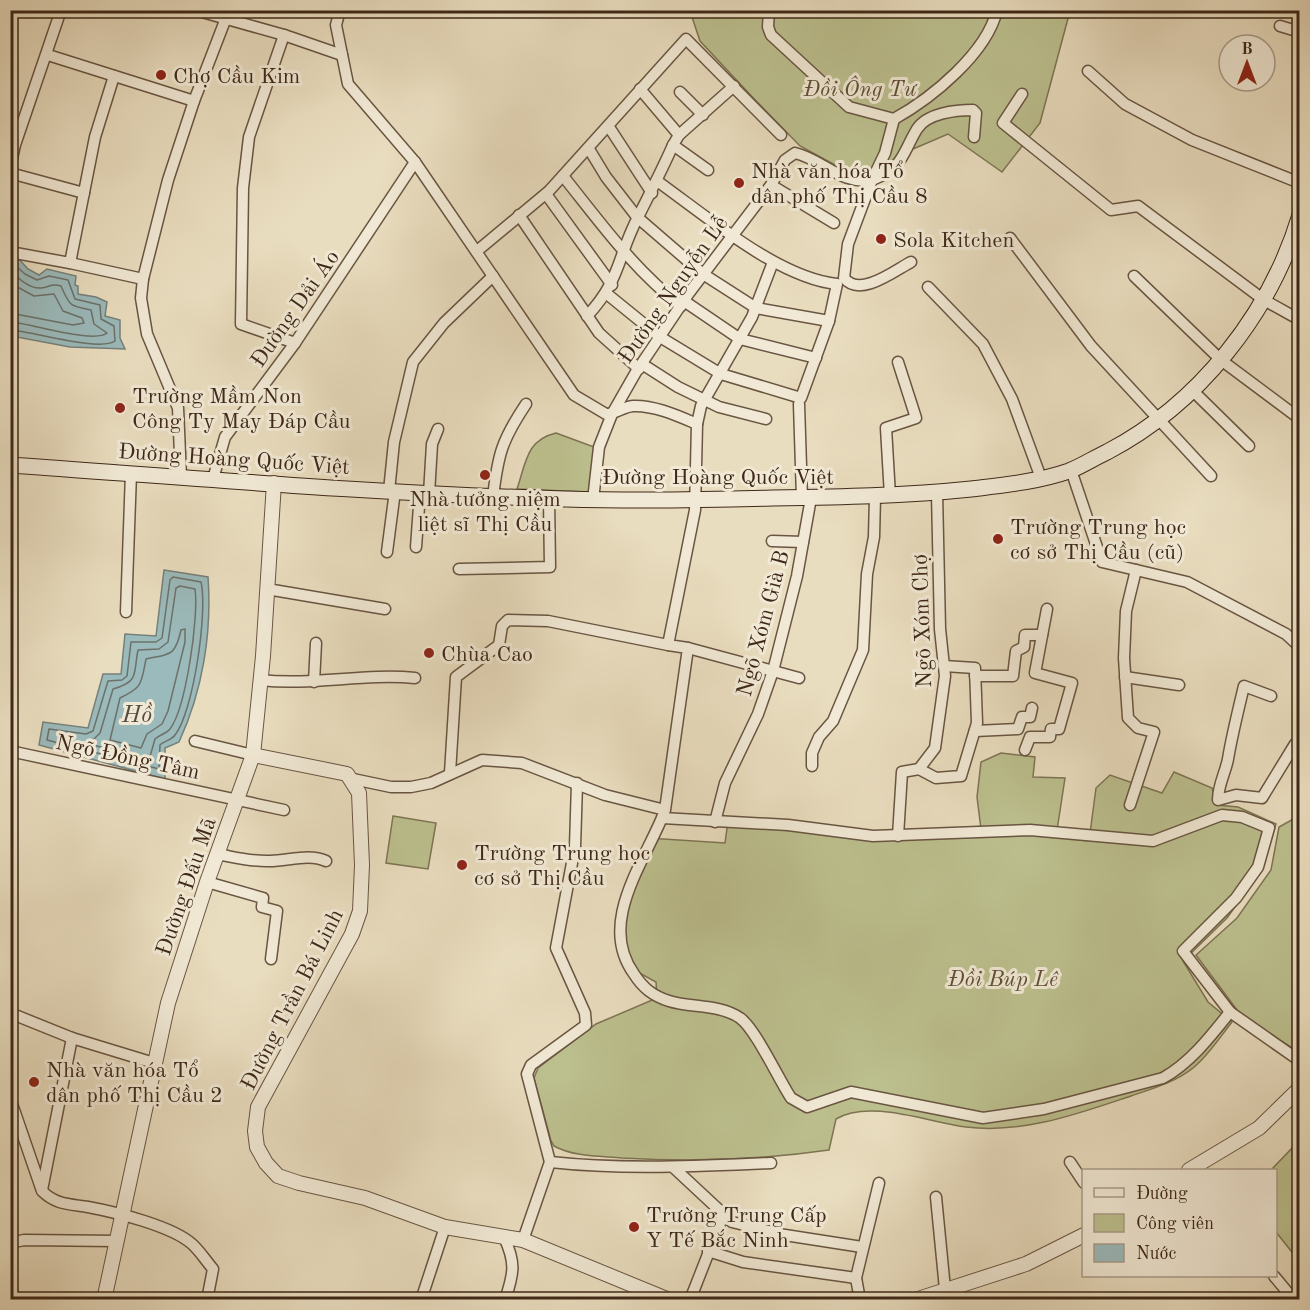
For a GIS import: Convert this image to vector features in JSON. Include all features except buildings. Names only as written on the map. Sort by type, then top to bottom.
[{"type":"main road","name":"Đường Hoàng Quốc Việt","points":[[10,465],[425,493],[593,500],[883,497],[937,493],[1041,478],[1071,470],[1128,441],[1159,420],[1192,390],[1221,360],[1264,300],[1287,250],[1299,215]]},
{"type":"street","points":[[10,167],[15,145],[62,10]]},
{"type":"street","points":[[195,10],[284,35],[342,56]]},
{"type":"street","points":[[340,10],[336,25],[348,84],[415,162],[574,395],[598,411],[612,414],[622,407],[637,406],[697,424]]},
{"type":"street","points":[[769,10],[768,27],[777,43],[849,107],[894,119]]},
{"type":"street","points":[[911,262],[871,284],[849,284],[844,278],[848,244],[872,180],[885,153],[894,119],[961,68],[988,36],[997,10]]},
{"type":"street","points":[[181,477],[178,408],[147,334],[141,298],[143,279],[168,180],[194,101],[226,18]]},
{"type":"street","points":[[1280,26],[1299,32]]},
{"type":"street","points":[[284,35],[249,137],[243,188],[241,324],[295,344]]},
{"type":"street","points":[[477,250],[546,194],[609,127],[640,88],[686,39],[781,135]]},
{"type":"street","points":[[48,55],[194,101]]},
{"type":"street","points":[[1088,71],[1125,104],[1192,140],[1299,183]]},
{"type":"street","points":[[70,263],[95,137],[114,76]]},
{"type":"street","points":[[587,316],[610,290],[638,217],[652,193],[676,140],[734,86]]},
{"type":"street","points":[[640,88],[676,140],[708,170]]},
{"type":"street","points":[[680,92],[703,116]]},
{"type":"street","points":[[1022,94],[1003,123],[1111,210],[1138,206],[1264,300],[1299,320]]},
{"type":"street","points":[[872,180],[898,166],[917,129],[934,116],[974,110],[976,113],[974,137]]},
{"type":"street","points":[[609,127],[652,193]]},
{"type":"street","points":[[588,149],[606,177],[638,217],[703,274],[756,308],[829,321]]},
{"type":"street","name":"Đường Nguyễn Lễ","points":[[593,500],[597,454],[612,414],[640,366],[682,304],[771,185],[785,160],[795,153],[844,178],[862,182],[872,180]]},
{"type":"street","name":"Đường Dải Áo","points":[[213,479],[225,437],[295,344],[415,162]]},
{"type":"street","points":[[10,172],[84,193]]},
{"type":"street","points":[[563,176],[624,252],[657,288],[740,339],[816,358]]},
{"type":"street","points":[[546,194],[610,290],[660,337],[721,374],[801,398],[807,374],[816,358],[829,321],[837,284],[825,283],[773,262],[657,181]]},
{"type":"street","points":[[771,185],[834,223]]},
{"type":"street","points":[[519,215],[599,333],[640,366],[678,387],[719,407],[766,419]]},
{"type":"street","points":[[1010,238],[1091,346],[1211,476]]},
{"type":"street","points":[[10,252],[143,279]]},
{"type":"street","points":[[668,645],[696,500],[697,424],[705,400],[756,308],[773,262]]},
{"type":"street","points":[[387,552],[394,442],[413,362],[444,323],[494,276]]},
{"type":"street","points":[[1134,276],[1221,360],[1299,419]]},
{"type":"street","points":[[928,287],[983,344],[1011,399],[1041,478]]},
{"type":"street","points":[[812,766],[812,753],[819,737],[833,721],[863,650],[867,573],[883,497],[886,428],[915,418],[898,362]]},
{"type":"street","points":[[1192,390],[1249,446]]},
{"type":"street","name":"Ngõ Xóm Già B","points":[[715,822],[725,783],[758,714],[773,671],[803,542],[807,498],[799,404]]},
{"type":"street","points":[[493,497],[501,448],[506,435],[526,405]]},
{"type":"street","points":[[416,547],[432,444],[438,429]]},
{"type":"street","points":[[1071,470],[1102,562],[1187,582],[1286,634],[1299,647]]},
{"type":"street","points":[[126,612],[131,473]]},
{"type":"street","name":"Đường Đấu Mã","points":[[104,1299],[172,989],[253,754],[274,483]]},
{"type":"street","name":"Ngõ Xóm Chợ","points":[[898,836],[902,772],[919,769],[935,748],[945,676],[940,628],[937,493]]},
{"type":"street","points":[[459,570],[550,567],[549,499]]},
{"type":"street","points":[[772,541],[803,542]]},
{"type":"street","points":[[1130,805],[1154,732],[1138,728],[1128,718],[1125,677],[1126,611],[1136,570]]},
{"type":"street","points":[[267,589],[385,609]]},
{"type":"street","points":[[1025,750],[1030,737],[1050,737],[1051,729],[1059,729],[1072,683],[1035,673],[1047,609]]},
{"type":"street","points":[[450,773],[456,677],[499,645],[502,627],[508,620],[548,621],[688,648],[799,678]]},
{"type":"street","points":[[975,676],[1013,676],[1013,661],[1016,651],[1024,647],[1025,635],[1042,634]]},
{"type":"street","points":[[314,682],[316,643]]},
{"type":"street","points":[[688,648],[664,814],[621,914],[619,941],[628,966],[647,991],[669,1001],[739,1017],[751,1029],[791,1098],[798,1105],[807,1107],[851,1092],[977,1118],[1044,1109],[1163,1078],[1188,1059],[1230,1012]]},
{"type":"street","points":[[919,769],[936,778],[962,776],[975,731],[975,668],[944,666]]},
{"type":"street","points":[[260,680],[314,682],[387,675],[415,678]]},
{"type":"street","points":[[1125,677],[1179,685]]},
{"type":"street","points":[[1271,696],[1244,686],[1228,744],[1227,761],[1218,783],[1218,800],[1236,795],[1262,798],[1295,744]]},
{"type":"street","points":[[975,731],[1018,729],[1022,717],[1030,717],[1032,708]]},
{"type":"street","points":[[195,741],[338,771],[353,779],[391,787],[411,787],[431,783],[482,760],[522,763],[605,795],[664,814],[715,822],[898,836],[1030,830],[1153,841],[1222,815],[1242,817],[1269,828],[1258,867],[1236,898],[1183,951],[1230,1012],[1299,1061]]},
{"type":"street","name":"Ngõ Đồng Tâm","points":[[10,751],[237,798],[284,810]]},
{"type":"street","name":"Đường Trần Bá Linh","points":[[353,779],[359,793],[360,806],[362,865],[360,910],[352,934],[262,1098],[256,1119],[255,1139],[266,1163],[278,1176],[364,1198],[445,1227],[523,1240],[669,1299]]},
{"type":"street","points":[[523,1240],[550,1162],[527,1074],[531,1065],[586,1025],[585,1014],[556,948],[575,848],[577,783]]},
{"type":"street","points":[[217,854],[251,861],[289,860],[316,856],[326,861]]},
{"type":"street","points":[[207,882],[263,898],[262,907],[277,911],[271,959]]},
{"type":"street","points":[[11,1015],[72,1038],[154,1064]]},
{"type":"street","points":[[42,1191],[72,1038]]},
{"type":"street","points":[[1191,1169],[1259,1128],[1299,1088]]},
{"type":"street","points":[[10,1098],[42,1191],[50,1198],[66,1205],[122,1215],[154,1225],[192,1243],[213,1269],[207,1299]]},
{"type":"street","points":[[550,1162],[587,1166],[673,1167],[771,1163]]},
{"type":"street","points":[[1070,1162],[1082,1182]]},
{"type":"street","points":[[673,1167],[732,1222],[759,1229],[862,1246]]},
{"type":"street","points":[[860,1299],[856,1278],[879,1183]]},
{"type":"street","points":[[936,1197],[945,1289]]},
{"type":"street","points":[[690,1299],[723,1216]]},
{"type":"street","points":[[422,1299],[445,1227]]},
{"type":"street","points":[[915,1299],[1026,1264],[1082,1236]]},
{"type":"street","points":[[504,1237],[512,1255],[514,1270],[505,1299]]},
{"type":"street","points":[[10,1243],[24,1240],[117,1241]]},
{"type":"street","points":[[708,1251],[743,1262],[856,1278]]},
{"type":"street","points":[[1276,1277],[1294,1299]]},
{"type":"green space","name":"Đồi Ông Tư","points":[[690,11],[1070,11],[1040,123],[1002,172],[948,134],[913,149],[874,172],[846,171],[800,146],[700,41]]},
{"type":"green space","points":[[556,433],[594,447],[589,492],[517,489],[525,462],[533,447],[546,436]]},
{"type":"green space","name":"Đồi Búp Lê","points":[[1001,753],[1035,757],[1033,777],[1065,778],[1056,837],[1089,841],[1096,788],[1110,775],[1162,793],[1174,772],[1212,788],[1217,805],[1238,807],[1276,824],[1262,869],[1227,918],[1183,961],[1208,1002],[1232,1022],[1198,1063],[1186,1073],[1155,1088],[1070,1116],[1008,1128],[966,1127],[882,1111],[865,1111],[850,1113],[836,1119],[829,1150],[777,1156],[700,1160],[648,1159],[587,1155],[554,1146],[534,1078],[538,1068],[596,1024],[657,998],[656,982],[632,969],[623,950],[616,917],[648,838],[725,843],[728,821],[871,837],[981,829],[977,797],[981,762]]},
{"type":"green space","points":[[393,816],[436,823],[428,869],[386,863]]},
{"type":"green space","points":[[1295,818],[1299,819],[1299,1052],[1243,1018],[1196,955],[1237,918],[1271,870],[1279,827]]},
{"type":"green space","points":[[1299,1127],[1299,1261],[1277,1233],[1277,1169],[1272,1169],[1293,1147]]},
{"type":"water","points":[[11,255],[16,256],[28,269],[39,275],[47,269],[76,276],[75,285],[78,286],[78,294],[96,297],[107,302],[105,316],[120,320],[120,338],[125,349],[70,347],[11,336]]},
{"type":"water","name":"Hồ","points":[[164,570],[208,577],[209,598],[207,640],[200,681],[179,742],[165,748],[165,779],[39,745],[43,722],[88,728],[103,674],[121,674],[125,634],[156,636]]},
{"type":"place","name":"Chợ Cầu Kim","points":[[161,75]]},
{"type":"place","name":"Nhà văn hóa Tổ dân phố Thị Cầu 8","points":[[739,183]]},
{"type":"place","name":"Sola Kitchen","points":[[881,239]]},
{"type":"place","name":"Trường Mầm Non Công Ty May Đáp Cầu","points":[[120,408]]},
{"type":"place","name":"Nhà tưởng niệm liệt sĩ Thị Cầu","points":[[485,475]]},
{"type":"place","name":"Trường Trung học cơ sở Thị Cầu (cũ)","points":[[998,539]]},
{"type":"place","name":"Chùa Cao","points":[[429,653]]},
{"type":"place","name":"Trường Trung học cơ sở Thị Cầu","points":[[462,865]]},
{"type":"place","name":"Nhà văn hóa Tổ dân phố Thị Cầu 2","points":[[34,1082]]},
{"type":"place","name":"Trường Trung Cấp Y Tế Bắc Ninh","points":[[634,1227]]}]
